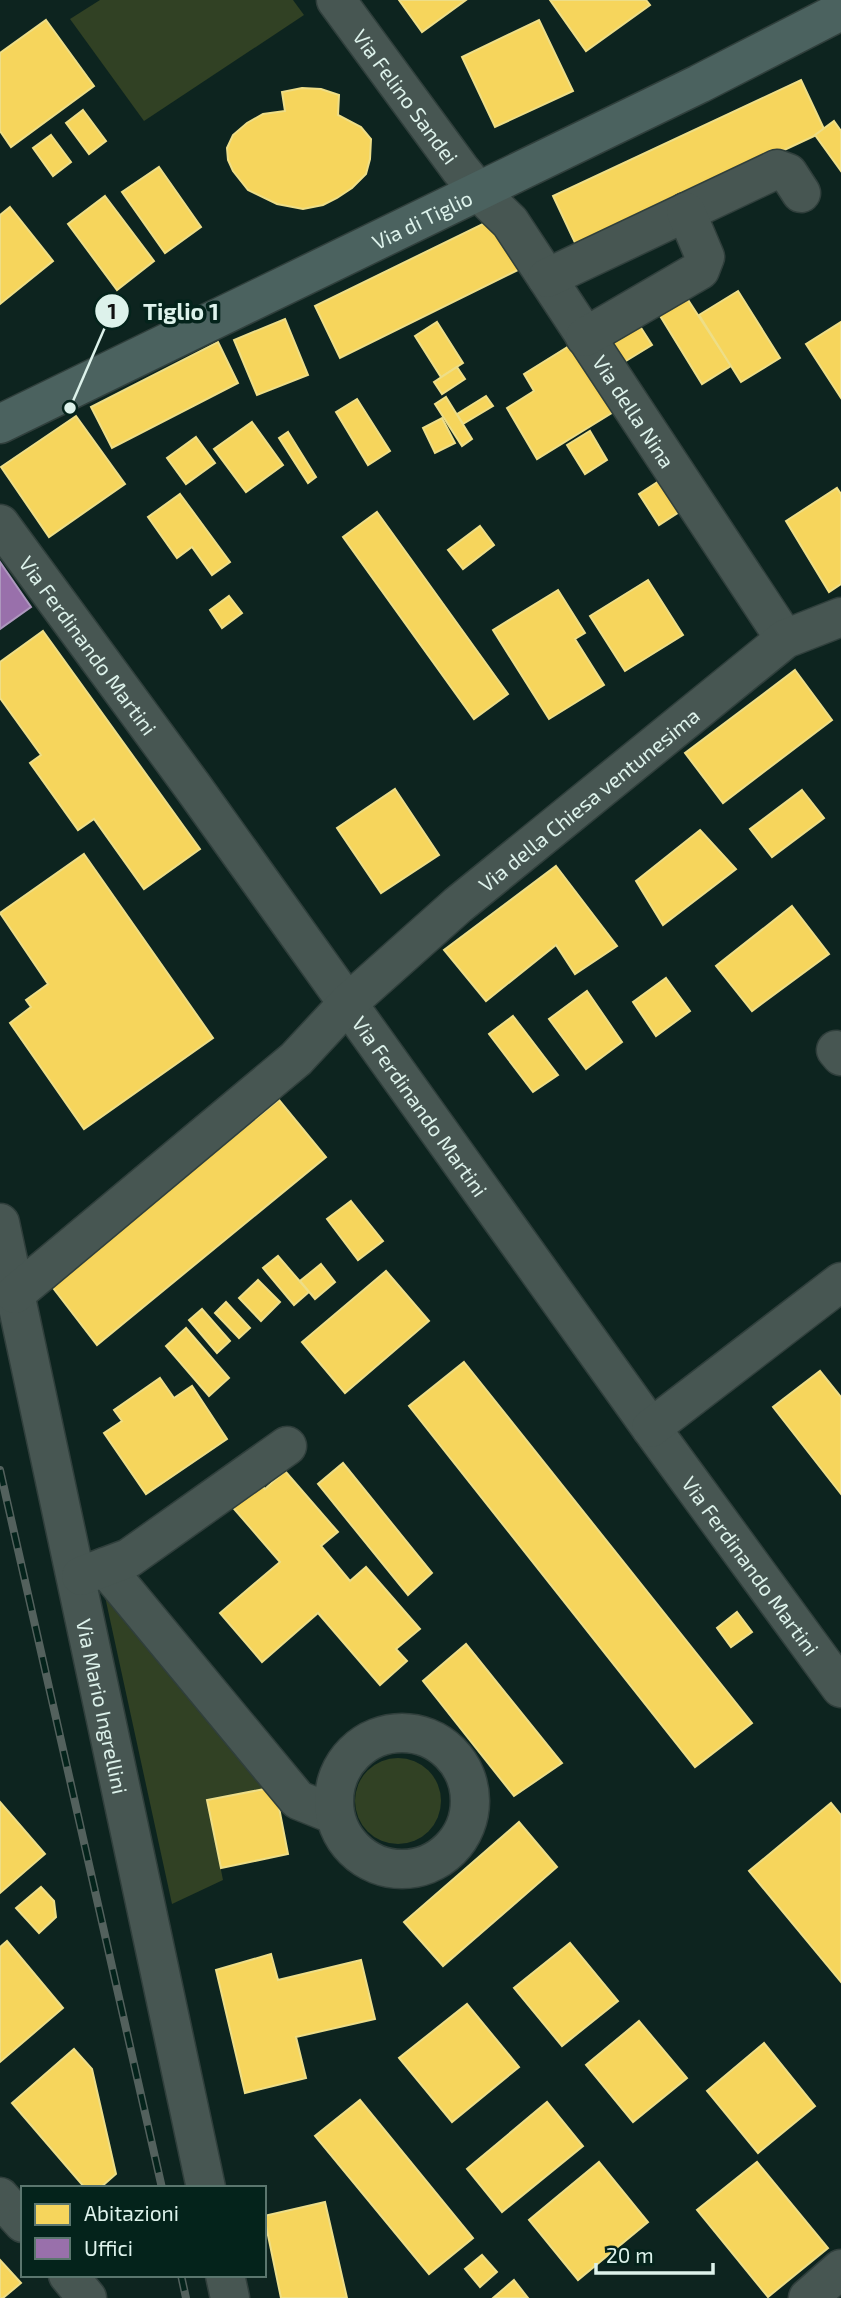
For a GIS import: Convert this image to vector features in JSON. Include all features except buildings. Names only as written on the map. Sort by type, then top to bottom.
[{"type":"main road","name":"Via di Tiglio","points":[[0,424],[687,90],[841,11]]},
{"type":"street","name":"Via Felino Sandei","points":[[336,0],[478,191]]},
{"type":"street","points":[[547,278],[777,169],[788,173],[801,193]]},
{"type":"street","name":"Via della Nina","points":[[478,191],[510,222],[785,639]]},
{"type":"street","points":[[586,337],[700,270],[705,257],[686,212]]},
{"type":"street","name":"Via Ferdinando Martini","points":[[0,524],[841,1688]]},
{"type":"street","name":"Via della Chiesa ventunesima","points":[[15,1294],[296,1059],[348,1003],[458,905],[785,639],[841,617]]},
{"type":"street","name":"Via Mario Ingrellini","points":[[0,1223],[15,1294],[90,1572],[206,2186]]},
{"type":"street","points":[[652,1429],[841,1282]]},
{"type":"street","points":[[287,1446],[129,1558],[90,1572],[298,1800],[328,1812],[334,1800]]},
{"type":"street","points":[[0,2197],[21,2221]]},
{"type":"street","points":[[808,2298],[841,2269]]},
{"type":"street","points":[[70,2277],[87,2298]]},
{"type":"street","points":[[225,2277],[230,2298]]},
{"type":"green space","points":[[100,0],[293,0],[304,15],[144,121],[70,19]]},
{"type":"green space","points":[[104,1592],[275,1787],[207,1800],[223,1880],[172,1904]]},
{"type":"green space","points":[[390,1758],[406,1758],[429,1770],[438,1784],[441,1801],[438,1818],[429,1832],[406,1844],[390,1844],[374,1837],[362,1825],[355,1809],[355,1793],[362,1777],[374,1765]]},
{"type":"railway","points":[[0,1470],[162,2186]]},
{"type":"railway","points":[[181,2277],[186,2298]]},
{"type":"place","name":"Tiglio 1","points":[[70,408]]}]
